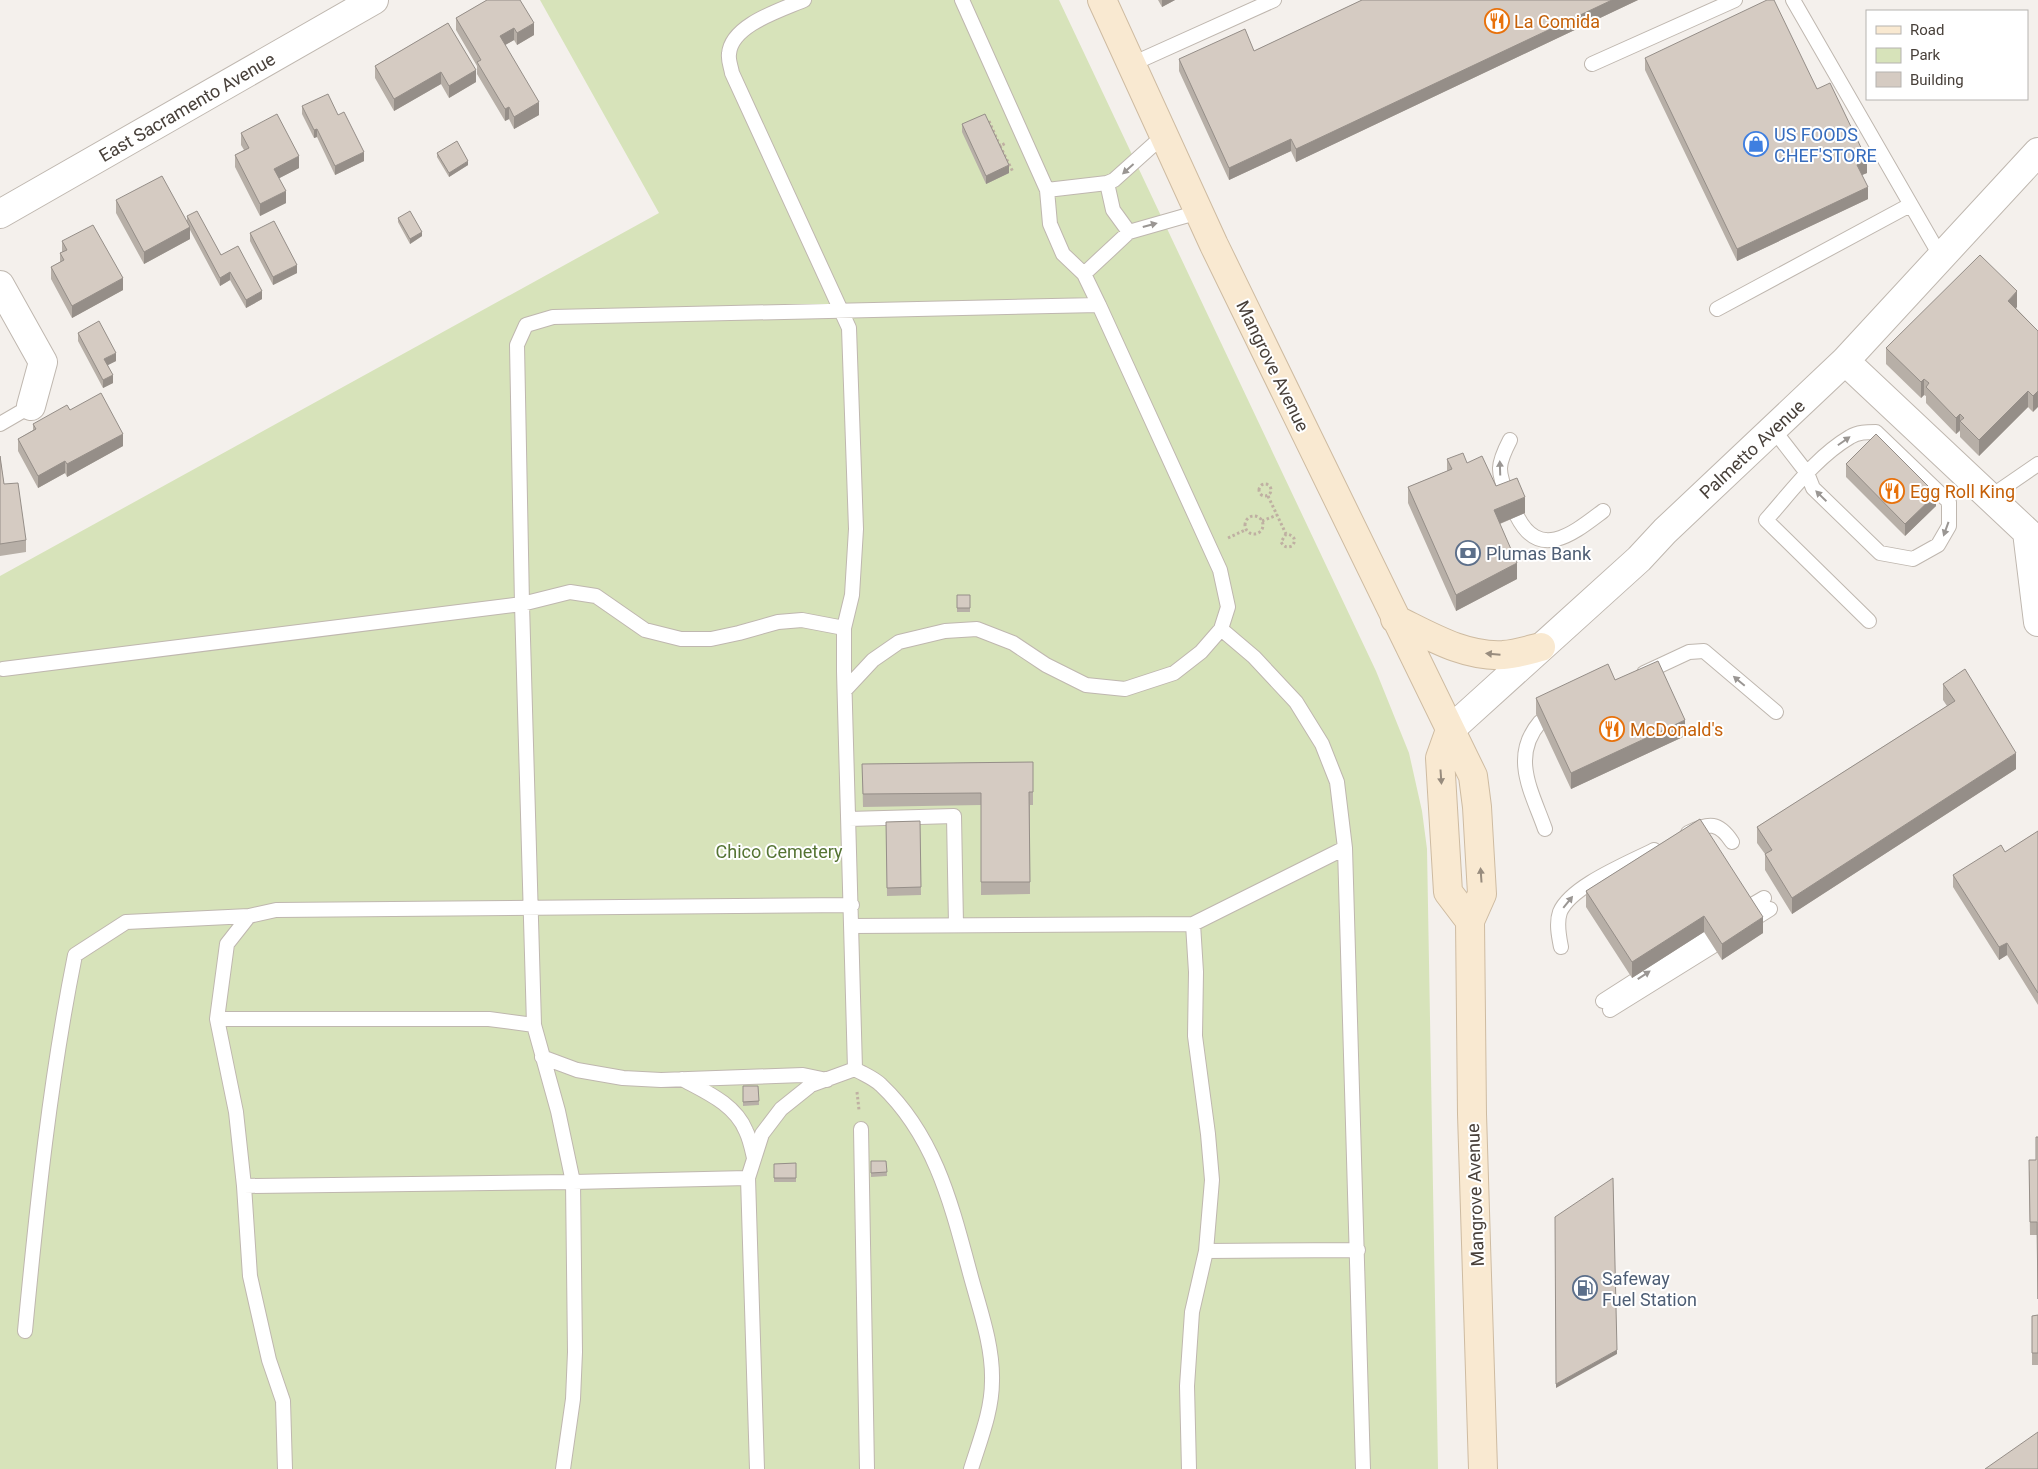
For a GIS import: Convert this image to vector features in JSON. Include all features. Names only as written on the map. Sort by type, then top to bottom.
[{"type":"street","name":"East Sacramento Avenue","points":[[0,214],[374,0]]},
{"type":"street","name":"Mangrove Avenue","points":[[1102,0],[1199,212],[1450,730],[1440,758],[1448,892],[1470,921],[1472,1114],[1483,1469]]},
{"type":"street","name":"Palmetto Avenue","points":[[1450,730],[1639,559],[1665,531],[1845,361],[2038,152]]},
{"type":"street","points":[[0,285],[43,362],[31,406]]},
{"type":"street","points":[[1845,361],[2027,532],[2034,545],[2038,622]]},
{"type":"street","points":[[1395,619],[1443,643],[1468,652],[1503,654],[1541,647]]},
{"type":"lane","points":[[804,0],[745,27],[733,41],[729,54],[732,73],[849,328],[856,529],[852,595],[844,628],[855,1069]]},
{"type":"lane","points":[[845,690],[873,660],[899,642],[945,631],[977,629],[1013,643],[1046,665],[1086,685],[1125,689],[1174,673],[1201,652],[1221,629],[1228,607],[1220,570],[1099,305],[1084,274],[1063,254],[1050,224],[1047,190],[962,0]]},
{"type":"lane","points":[[1132,64],[1274,0]]},
{"type":"lane","points":[[1793,0],[1941,258]]},
{"type":"lane","points":[[1592,64],[1732,1]]},
{"type":"lane","points":[[1047,190],[1107,183],[1123,173],[1164,136]]},
{"type":"lane","points":[[1107,183],[1113,210],[1129,232]]},
{"type":"lane","points":[[1717,309],[1910,205]]},
{"type":"lane","points":[[1084,274],[1129,232],[1144,226],[1199,212]]},
{"type":"lane","points":[[563,1469],[574,1399],[573,1182],[560,1120],[534,1026],[517,345],[526,326],[553,317],[1099,305]]},
{"type":"lane","points":[[0,424],[31,406]]},
{"type":"lane","points":[[1773,429],[1807,473],[1813,488],[1880,553],[1913,559],[1938,545],[1948,526],[1948,502],[1876,432],[1863,432],[1850,437],[1807,473],[1766,520],[1869,621]]},
{"type":"lane","points":[[1508,497],[1500,479],[1500,459],[1510,440]]},
{"type":"lane","points":[[1990,496],[2038,464]]},
{"type":"lane","points":[[1517,516],[1530,535],[1545,540],[1568,536],[1603,511]]},
{"type":"lane","points":[[3,669],[522,604],[570,592],[596,596],[644,630],[681,638],[711,638],[739,634],[778,622],[802,620],[844,628]]},
{"type":"lane","points":[[1221,629],[1254,657],[1296,702],[1322,744],[1337,782],[1346,848],[1363,1469]]},
{"type":"lane","points":[[1628,680],[1689,652],[1704,651],[1776,712]]},
{"type":"lane","points":[[1540,722],[1531,733],[1524,751],[1526,774],[1545,830]]},
{"type":"lane","points":[[849,819],[954,816],[956,925]]},
{"type":"lane","points":[[1561,947],[1558,930],[1560,912],[1575,894],[1596,879],[1698,828],[1713,825],[1724,830],[1732,842]]},
{"type":"lane","points":[[852,926],[1193,924],[1346,848]]},
{"type":"lane","points":[[1751,914],[1767,904]]},
{"type":"lane","points":[[24,1330],[36,1214],[61,1028],[75,955],[126,922],[249,916],[276,910],[852,905]]},
{"type":"lane","points":[[249,916],[227,944],[217,1019],[236,1112],[244,1186],[250,1276],[269,1360],[284,1402],[285,1469]]},
{"type":"lane","points":[[1189,1469],[1187,1386],[1192,1312],[1206,1251],[1212,1180],[1195,1036],[1196,972],[1193,924]]},
{"type":"lane","points":[[1607,1005],[1710,940]]},
{"type":"lane","points":[[217,1019],[489,1019],[534,1026]]},
{"type":"lane","points":[[542,1057],[577,1070],[623,1078],[682,1079],[803,1075],[827,1080]]},
{"type":"lane","points":[[757,1469],[748,1178],[762,1134],[781,1109],[811,1086],[855,1069]]},
{"type":"lane","points":[[855,1069],[880,1083],[908,1115],[928,1149],[947,1189],[989,1345],[992,1381],[987,1418],[971,1469]]},
{"type":"lane","points":[[682,1079],[715,1096],[734,1112],[746,1130],[754,1158]]},
{"type":"lane","points":[[861,1129],[868,1469]]},
{"type":"lane","points":[[244,1186],[748,1178]]},
{"type":"lane","points":[[1206,1251],[1358,1250]]},
{"type":"path","points":[[1000,146],[1013,172]]},
{"type":"path","points":[[1268,496],[1286,534],[1294,538],[1295,542],[1288,548],[1281,542],[1282,537],[1286,534]]},
{"type":"path","points":[[1262,522],[1277,515]]},
{"type":"path","points":[[1252,516],[1258,517],[1262,522],[1263,527],[1255,535],[1249,534],[1245,530],[1244,524],[1247,518],[1252,516]]},
{"type":"path","points":[[855,1069],[861,1129]]},
{"type":"green space","name":"Chico Cemetery","points":[[540,0],[1059,0],[1376,671],[1409,753],[1422,811],[1427,849],[1438,1469],[0,1469],[0,576],[659,213]]},
{"type":"building","points":[[487,0],[520,0],[534,23],[517,33],[514,28],[500,36],[539,102],[514,117],[509,107],[505,109],[477,62],[481,60],[456,18]]},
{"type":"building","points":[[1362,0],[1612,0],[1296,149],[1291,139],[1229,168],[1179,59],[1245,29],[1254,51]]},
{"type":"building","points":[[1767,0],[1774,0],[1817,89],[1830,83],[1867,160],[1857,165],[1868,187],[1737,249],[1645,58]]},
{"type":"building","points":[[448,23],[476,70],[449,86],[441,72],[394,99],[375,66]]},
{"type":"building","points":[[328,94],[338,115],[344,112],[364,152],[335,166],[317,129],[314,130],[302,106]]},
{"type":"building","points":[[277,114],[299,156],[274,169],[286,191],[260,204],[235,155],[249,148],[241,133]]},
{"type":"building","points":[[985,114],[1009,165],[986,176],[962,124]]},
{"type":"building","points":[[457,141],[468,161],[449,173],[437,153]]},
{"type":"building","points":[[162,176],[190,227],[144,252],[116,200]]},
{"type":"building","points":[[197,211],[221,255],[238,246],[262,291],[246,300],[230,272],[220,278],[187,216]]},
{"type":"building","points":[[410,211],[422,232],[410,239],[398,218]]},
{"type":"building","points":[[274,221],[297,265],[273,277],[250,233]]},
{"type":"building","points":[[93,225],[123,278],[72,306],[51,267],[64,260],[60,253],[67,250],[62,241]]},
{"type":"building","points":[[1980,255],[2017,291],[2008,301],[2038,331],[2038,391],[2033,396],[2028,391],[1979,440],[1960,421],[1964,418],[1960,414],[1956,418],[1926,387],[1929,383],[1924,379],[1921,382],[1886,348]]},
{"type":"building","points":[[99,321],[116,353],[104,359],[113,375],[103,380],[78,333]]},
{"type":"building","points":[[101,393],[123,434],[67,464],[65,461],[38,476],[18,439],[36,429],[33,424],[67,405],[70,410]]},
{"type":"building","points":[[1876,434],[1936,494],[1905,524],[1846,464]]},
{"type":"building","name":"Plumas Bank","points":[[1463,453],[1467,463],[1482,456],[1496,486],[1517,478],[1525,497],[1494,510],[1517,563],[1456,595],[1408,487],[1452,469],[1447,459]]},
{"type":"building","points":[[0,456],[4,484],[18,483],[26,540],[0,544]]},
{"type":"building","points":[[957,595],[970,595],[970,608],[957,608]]},
{"type":"building","name":"McDonald's","points":[[1658,661],[1685,720],[1571,773],[1536,698],[1608,664],[1615,680]]},
{"type":"building","points":[[1965,669],[2016,753],[1792,898],[1765,854],[1772,850],[1757,827],[1955,701],[1943,684]]},
{"type":"building","points":[[1033,762],[1033,792],[1029,792],[1030,882],[981,882],[981,793],[863,794],[862,764]]},
{"type":"building","points":[[1700,819],[1763,917],[1722,944],[1704,916],[1632,962],[1586,891]]},
{"type":"building","points":[[920,821],[921,887],[887,888],[886,822]]},
{"type":"building","points":[[2038,831],[2038,993],[2007,943],[1999,947],[1953,875],[2001,845],[2005,852]]},
{"type":"building","points":[[743,1086],[758,1086],[759,1101],[743,1102]]},
{"type":"building","points":[[2036,1137],[2038,1137],[2038,1299],[2037,1222],[2030,1222],[2029,1160],[2036,1160]]},
{"type":"building","points":[[871,1161],[886,1161],[887,1172],[871,1173]]},
{"type":"building","points":[[796,1163],[796,1178],[774,1178],[774,1164]]},
{"type":"building","name":"Safeway Fuel Station","points":[[1613,1178],[1617,1350],[1556,1384],[1555,1217]]},
{"type":"building","points":[[2038,1315],[2038,1353],[2032,1353],[2032,1316]]},
{"type":"building","points":[[2038,1432],[2038,1469],[1985,1469]]},
{"type":"place","name":"La Comida","points":[[1497,21]]},
{"type":"place","name":"US FOODS CHEF'STORE","points":[[1756,144]]},
{"type":"place","name":"Egg Roll King","points":[[1892,491]]},
{"type":"place","name":"Plumas Bank","points":[[1468,553]]},
{"type":"place","name":"McDonald's","points":[[1612,729]]},
{"type":"place","name":"Safeway Fuel Station","points":[[1585,1288]]}]
